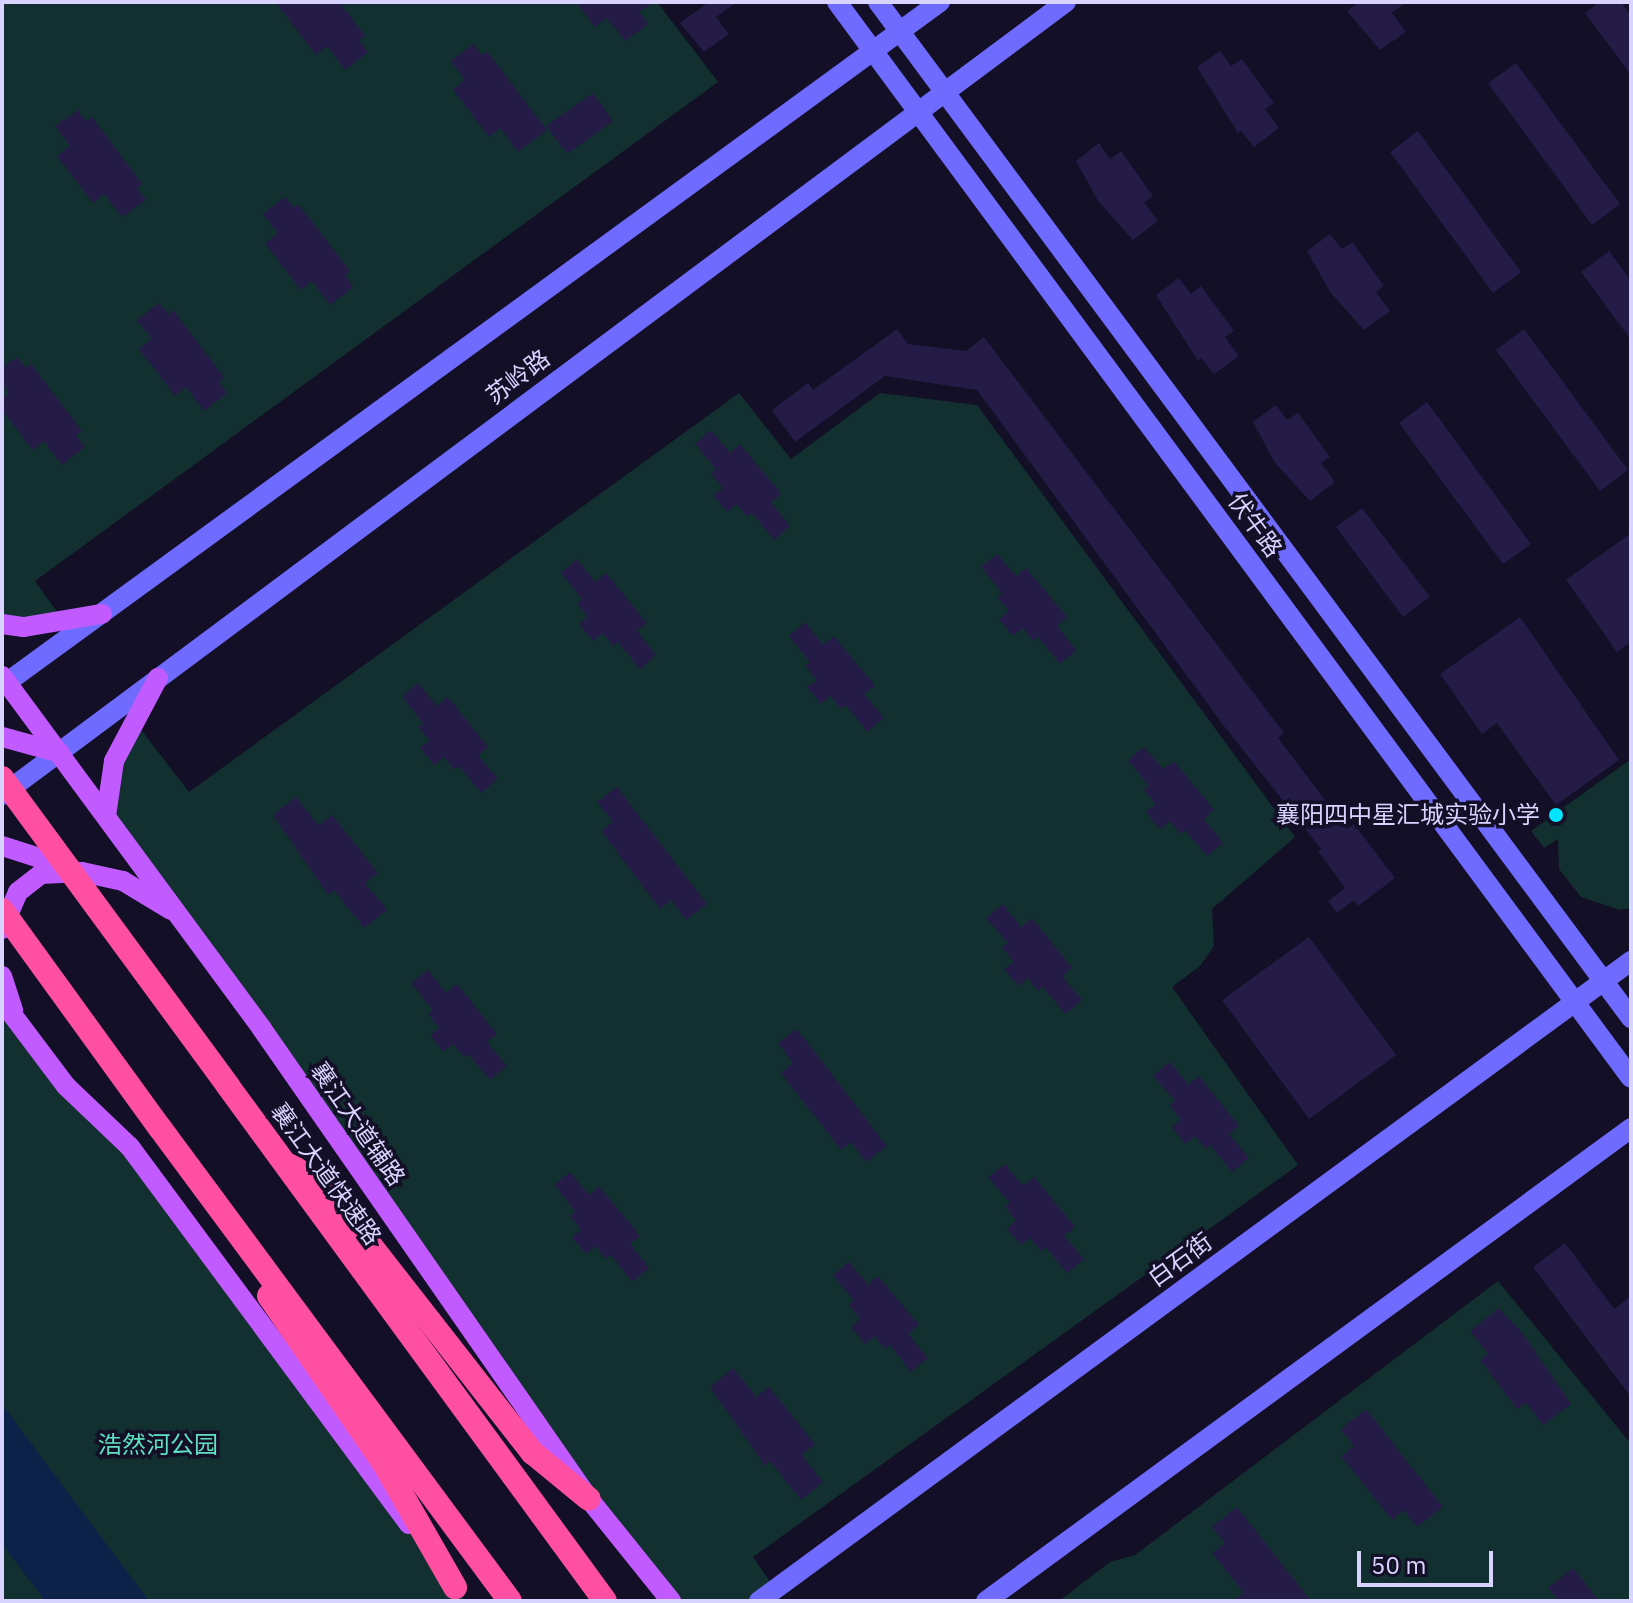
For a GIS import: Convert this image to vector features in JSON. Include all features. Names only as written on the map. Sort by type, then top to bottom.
[{"type":"highway","name":"襄江大道快速路","points":[[2,778],[605,1601]]},
{"type":"highway","points":[[2,910],[510,1601]]},
{"type":"highway","points":[[276,1154],[328,1191],[533,1453],[589,1499]]},
{"type":"highway","points":[[233,1227],[285,1325],[385,1465],[460,1594]]},
{"type":"main road","points":[[2,624],[24,627],[102,614]]},
{"type":"main road","points":[[106,816],[114,761],[158,678]]},
{"type":"main road","name":"襄江大道辅路","points":[[4,681],[181,916],[589,1499],[671,1601]]},
{"type":"main road","points":[[2,737],[60,753]]},
{"type":"main road","points":[[2,846],[82,872],[123,881],[181,916]]},
{"type":"main road","points":[[2,930],[18,892],[41,874],[82,872]]},
{"type":"main road","points":[[2,976],[15,1018]]},
{"type":"main road","points":[[2,1001],[66,1086],[130,1147],[460,1594]]},
{"type":"street","name":"伏牛路","points":[[837,2],[1631,1078]]},
{"type":"street","points":[[878,2],[1631,1018]]},
{"type":"street","points":[[4,681],[102,614],[940,2]]},
{"type":"street","name":"苏岭路","points":[[2,795],[1066,2]]},
{"type":"street","name":"白石街","points":[[759,1601],[1631,961]]},
{"type":"street","points":[[986,1601],[1631,1128]]},
{"type":"green space","points":[[2,2],[657,2],[718,82],[35,581],[63,620],[2,624]]},
{"type":"green space","points":[[739,393],[791,459],[880,393],[977,405],[1295,837],[1212,909],[1214,946],[1200,966],[1172,987],[1298,1165],[753,1557],[775,1589],[759,1601],[671,1601],[106,816],[135,722],[189,792]]},
{"type":"green space","points":[[1631,759],[1631,908],[1620,910],[1581,897],[1559,869],[1558,839],[1544,848],[1531,831]]},
{"type":"green space","name":"浩然河公园","points":[[2,1001],[130,1147],[465,1601],[2,1601]]},
{"type":"green space","points":[[1498,1281],[1631,1444],[1631,1601],[1059,1601],[1110,1562],[1135,1555]]},
{"type":"water","points":[[2,1404],[149,1601],[45,1601],[2,1544]]},
{"type":"building","points":[[275,2],[339,2],[365,36],[359,40],[368,52],[345,70],[327,46],[316,55]]},
{"type":"building","points":[[576,2],[654,2],[639,12],[648,24],[625,41],[607,18],[595,27]]},
{"type":"building","points":[[709,2],[737,2],[716,17],[729,34],[704,52],[680,23]]},
{"type":"building","points":[[1359,2],[1406,2],[1392,13],[1406,32],[1380,50],[1347,11]]},
{"type":"building","points":[[1600,2],[1621,2],[1631,16],[1631,75],[1585,13]]},
{"type":"building","points":[[473,44],[482,55],[487,51],[547,130],[518,152],[500,128],[489,137],[453,90],[465,80],[451,61]]},
{"type":"building","points":[[1220,51],[1231,66],[1242,59],[1274,103],[1265,109],[1279,128],[1254,147],[1241,131],[1238,133],[1197,67]]},
{"type":"building","points":[[1516,63],[1620,204],[1592,225],[1488,83]]},
{"type":"building","points":[[593,93],[613,121],[567,154],[546,126]]},
{"type":"building","points":[[78,110],[86,121],[92,117],[142,184],[137,188],[146,200],[122,217],[104,194],[93,203],[57,156],[70,146],[55,126]]},
{"type":"building","points":[[1418,131],[1521,272],[1493,293],[1390,152]]},
{"type":"building","points":[[1099,143],[1110,159],[1121,151],[1153,196],[1144,202],[1158,221],[1133,240],[1098,201],[1076,161]]},
{"type":"building","points":[[285,197],[294,208],[299,205],[350,271],[345,275],[353,287],[330,305],[312,281],[301,290],[265,243],[278,233],[263,214]]},
{"type":"building","points":[[1330,234],[1342,249],[1352,242],[1384,286],[1376,292],[1390,311],[1364,330],[1330,292],[1307,251]]},
{"type":"building","points":[[1609,251],[1631,281],[1631,340],[1581,272]]},
{"type":"building","points":[[1179,278],[1191,294],[1201,286],[1234,331],[1225,337],[1239,356],[1214,374],[1201,358],[1198,361],[1156,295]]},
{"type":"building","points":[[159,303],[168,315],[173,310],[224,377],[219,382],[227,393],[204,411],[186,387],[175,396],[139,349],[152,339],[137,320]]},
{"type":"building","points":[[897,329],[908,344],[966,351],[984,337],[1284,733],[1278,738],[1347,829],[1354,824],[1395,878],[1358,906],[1354,900],[1337,913],[1328,901],[1345,888],[1318,851],[1321,849],[1221,722],[977,390],[885,376],[795,442],[772,410],[808,383],[813,390]]},
{"type":"building","points":[[1524,329],[1628,470],[1600,491],[1496,350]]},
{"type":"building","points":[[17,357],[26,368],[31,364],[82,431],[76,435],[85,447],[62,465],[44,441],[33,450],[2,410],[2,399],[9,393],[2,383],[2,368]]},
{"type":"building","points":[[1427,402],[1531,544],[1503,564],[1399,423]]},
{"type":"building","points":[[1276,405],[1287,420],[1298,413],[1330,457],[1321,463],[1335,482],[1310,501],[1275,463],[1253,422]]},
{"type":"building","points":[[711,430],[730,453],[740,444],[781,494],[771,502],[790,526],[774,540],[752,513],[747,517],[737,504],[727,512],[713,495],[723,488],[711,474],[716,469],[695,444]]},
{"type":"building","points":[[1362,508],[1430,597],[1403,617],[1336,527]]},
{"type":"building","points":[[1631,533],[1631,642],[1617,652],[1566,580]]},
{"type":"building","points":[[997,554],[1016,576],[1026,568],[1067,617],[1057,626],[1076,650],[1060,664],[1038,637],[1033,641],[1023,628],[1013,636],[999,619],[1009,611],[997,597],[1002,593],[981,567]]},
{"type":"building","points":[[577,559],[595,582],[606,573],[647,623],[637,631],[656,655],[640,669],[618,642],[613,646],[603,633],[593,641],[579,624],[588,617],[577,603],[582,599],[561,573]]},
{"type":"building","points":[[1520,617],[1619,760],[1556,805],[1497,723],[1482,734],[1440,674]]},
{"type":"building","points":[[805,622],[823,645],[834,636],[875,686],[864,694],[884,718],[867,732],[846,705],[841,709],[831,696],[821,704],[807,687],[817,680],[805,666],[810,662],[789,636]]},
{"type":"building","points":[[418,683],[437,706],[448,697],[488,747],[478,755],[498,779],[481,793],[459,766],[454,770],[444,757],[434,765],[420,748],[430,741],[418,727],[423,723],[402,697]]},
{"type":"building","points":[[1144,747],[1163,769],[1174,761],[1214,810],[1204,819],[1223,843],[1207,856],[1185,830],[1180,834],[1170,821],[1160,829],[1146,812],[1156,804],[1144,790],[1149,786],[1128,760]]},
{"type":"building","points":[[617,787],[707,904],[686,920],[671,900],[660,909],[601,831],[613,822],[597,802]]},
{"type":"building","points":[[296,797],[319,826],[332,815],[378,873],[365,883],[387,910],[364,928],[334,890],[328,895],[273,815]]},
{"type":"building","points":[[1003,904],[1021,927],[1032,918],[1072,968],[1062,976],[1082,1000],[1065,1014],[1043,987],[1038,991],[1028,978],[1018,986],[1004,969],[1014,962],[1002,948],[1008,943],[986,918]]},
{"type":"building","points":[[1309,937],[1396,1055],[1309,1119],[1222,1000]]},
{"type":"building","points":[[428,970],[446,993],[457,984],[497,1034],[487,1042],[507,1066],[490,1080],[468,1054],[464,1057],[453,1044],[443,1052],[430,1035],[439,1028],[428,1014],[433,1010],[411,983]]},
{"type":"building","points":[[797,1029],[887,1146],[866,1162],[851,1142],[841,1150],[781,1073],[793,1063],[778,1043]]},
{"type":"building","points":[[1170,1062],[1188,1085],[1199,1076],[1239,1126],[1229,1134],[1249,1158],[1232,1172],[1210,1145],[1206,1149],[1195,1136],[1185,1144],[1172,1127],[1181,1120],[1170,1105],[1175,1101],[1153,1075]]},
{"type":"building","points":[[1005,1164],[1023,1186],[1034,1177],[1075,1227],[1064,1236],[1084,1259],[1067,1273],[1046,1247],[1041,1251],[1030,1238],[1021,1245],[1007,1229],[1016,1221],[1005,1207],[1010,1203],[988,1177]]},
{"type":"building","points":[[570,1172],[589,1195],[599,1186],[640,1236],[630,1244],[649,1268],[632,1282],[611,1255],[606,1259],[596,1246],[586,1254],[572,1237],[581,1230],[570,1216],[575,1211],[554,1185]]},
{"type":"building","points":[[1565,1243],[1614,1309],[1631,1296],[1631,1397],[1533,1267]]},
{"type":"building","points":[[849,1262],[868,1285],[878,1276],[919,1325],[908,1334],[928,1358],[911,1372],[890,1345],[885,1349],[874,1336],[865,1344],[851,1327],[860,1319],[849,1305],[854,1301],[833,1275]]},
{"type":"building","points":[[1499,1308],[1523,1334],[1571,1404],[1543,1425],[1526,1403],[1517,1409],[1480,1360],[1488,1354],[1470,1331]]},
{"type":"building","points":[[733,1368],[756,1397],[769,1387],[815,1444],[802,1455],[823,1482],[801,1500],[770,1461],[765,1466],[710,1387]]},
{"type":"building","points":[[1366,1409],[1443,1507],[1417,1527],[1404,1510],[1392,1520],[1341,1456],[1354,1446],[1341,1429]]},
{"type":"building","points":[[1237,1507],[1311,1601],[1233,1601],[1244,1593],[1212,1553],[1225,1543],[1212,1527]]},
{"type":"building","points":[[1573,1568],[1599,1601],[1559,1601],[1548,1588]]},
{"type":"place","name":"襄阳四中星汇城实验小学","points":[[1556,815]]}]
